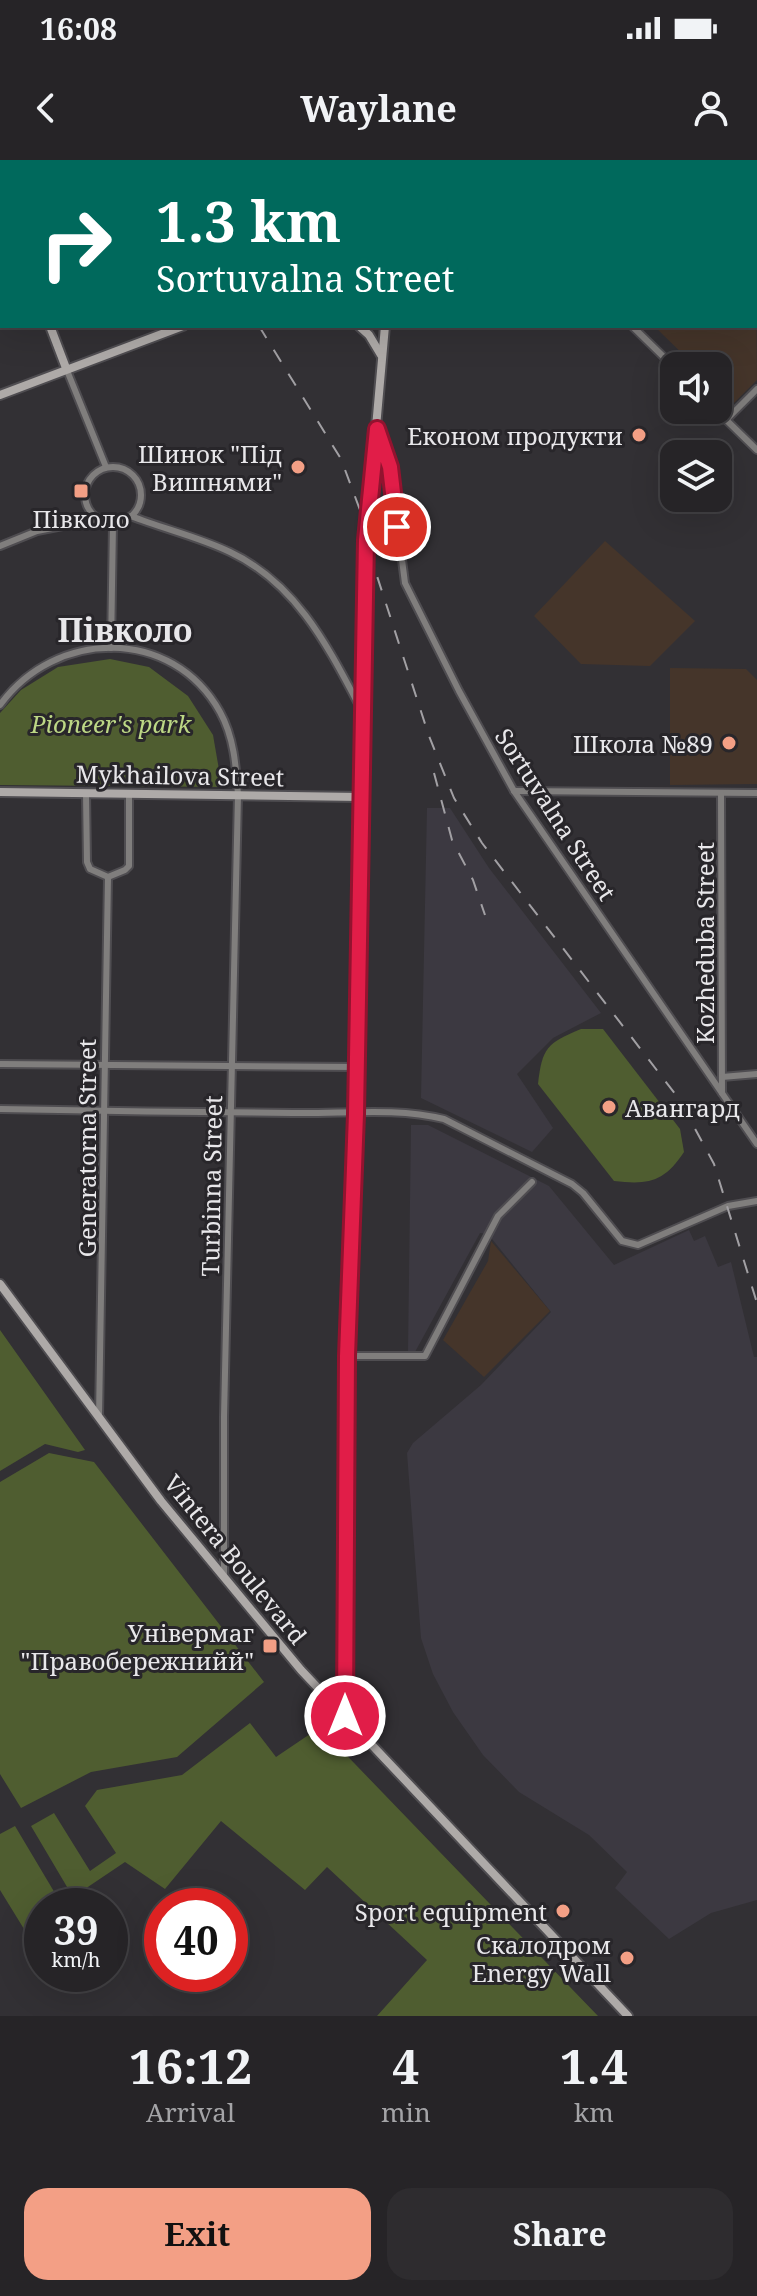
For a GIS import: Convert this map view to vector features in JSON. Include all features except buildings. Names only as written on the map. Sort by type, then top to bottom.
[{"type":"street","points":[[51,328],[106,467]]},
{"type":"street","points":[[0,395],[177,328]]},
{"type":"street","points":[[361,328],[377,346],[383,359]]},
{"type":"street","points":[[345,1716],[347,1356],[356,1114],[366,540],[385,328]]},
{"type":"street","points":[[634,328],[660,353]]},
{"type":"street","points":[[732,414],[757,389]]},
{"type":"street","points":[[730,424],[757,450]]},
{"type":"street","name":"Sortuvalna Street","points":[[377,429],[390,467],[405,583],[430,635],[514,791],[757,1144]]},
{"type":"street","points":[[0,546],[37,531],[98,519],[113,524],[131,516],[142,497],[137,480],[124,468],[106,467],[93,475],[85,490],[87,506],[98,519]]},
{"type":"street","points":[[131,516],[232,553],[263,573],[316,626],[362,711]]},
{"type":"street","points":[[111,648],[113,524]]},
{"type":"street","name":"Turbinna Street","points":[[0,705],[18,684],[51,661],[78,652],[132,648],[160,656],[183,670],[203,688],[220,711],[230,735],[238,795],[224,1417],[224,1578]]},
{"type":"street","points":[[514,791],[757,793]]},
{"type":"street","name":"Mykhailova Street","points":[[0,792],[360,797]]},
{"type":"street","points":[[86,793],[87,862],[96,873],[108,877],[129,866],[129,795]]},
{"type":"street","name":"Kozheduba Street","points":[[721,793],[722,1094]]},
{"type":"street","name":"Generatorna Street","points":[[99,1420],[108,877]]},
{"type":"street","points":[[0,1064],[357,1067]]},
{"type":"street","points":[[722,1077],[757,1074]]},
{"type":"street","points":[[0,1109],[417,1113],[444,1119],[572,1184],[629,1245],[638,1245],[728,1206],[757,1201]]},
{"type":"street","points":[[347,1356],[425,1356],[498,1216],[532,1182]]},
{"type":"street","name":"Vintera Boulevard","points":[[0,1284],[99,1420],[224,1578],[345,1716],[628,2016]]},
{"type":"shaded area","points":[[656,328],[757,328],[757,380],[733,404],[732,352],[681,352]]},
{"type":"shaded area","points":[[605,541],[695,621],[650,666],[581,664],[534,616]]},
{"type":"shaded area","points":[[670,668],[746,669],[757,680],[757,784],[670,785]]},
{"type":"shaded area","points":[[427,808],[450,808],[489,868],[601,1013],[553,1038],[517,1074],[553,1128],[532,1152],[421,1098]]},
{"type":"shaded area","points":[[411,1125],[428,1125],[549,1186],[614,1265],[689,1230],[694,1241],[705,1236],[718,1267],[731,1262],[754,1357],[757,1357],[757,1900],[711,1913],[669,1939],[615,1888],[627,1872],[589,1835],[519,1792],[483,1755],[453,1712],[433,1674],[421,1638],[407,1453],[413,1443],[481,1385],[551,1312],[488,1234],[480,1233],[415,1352],[408,1352]]},
{"type":"shaded area","points":[[491,1241],[550,1311],[484,1377],[443,1340],[488,1261]]},
{"type":"green space","name":"Pioneer's park","points":[[110,659],[149,667],[188,696],[213,735],[222,787],[0,785],[0,713],[21,690],[58,667]]},
{"type":"green space","name":"Авангард","points":[[581,1029],[603,1029],[680,1129],[684,1152],[670,1170],[655,1179],[614,1181],[538,1084],[548,1048],[560,1038]]},
{"type":"green space","points":[[0,1330],[85,1450],[78,1452],[45,1444],[0,1471]]},
{"type":"green space","points":[[49,1453],[94,1462],[264,1682],[177,1757],[91,1772],[21,1808],[0,1774],[0,1482]]},
{"type":"green space","points":[[250,1723],[276,1757],[310,1734],[329,1737],[598,2016],[377,2016],[427,1960],[327,1867],[305,1890],[221,1821],[166,1888],[125,1862],[86,1888],[68,1888],[31,1826],[54,1813],[90,1871],[116,1853],[85,1806],[97,1790],[182,1775]]},
{"type":"green space","points":[[15,1826],[52,1888],[24,1888],[24,1929],[0,1890],[0,1834]]},
{"type":"railway","points":[[260,328],[341,459],[360,510],[376,573],[429,736],[454,798],[482,843],[679,1099],[714,1164],[757,1303]]},
{"type":"railway","points":[[434,773],[452,840],[473,880],[485,915]]},
{"type":"place","name":"Економ продукти","points":[[639,435]]},
{"type":"place","name":"Шинок \"Під Вишнями\"","points":[[298,467]]},
{"type":"place","name":"Півколо","points":[[81,491]]},
{"type":"place","name":"Школа №89","points":[[729,743]]},
{"type":"place","name":"Авангард","points":[[609,1107]]},
{"type":"place","name":"Універмаг \"Правобережнийй\"","points":[[270,1646]]},
{"type":"place","name":"Sport equipment","points":[[563,1911]]},
{"type":"place","name":"Скалодром Energy Wall","points":[[627,1958]]},
{"type":"district","name":"Півколо","points":[[125,629]]},
{"type":"route","points":[[345,1716],[347,1356],[356,1114],[366,540],[377,429],[390,467],[397,527]]}]
